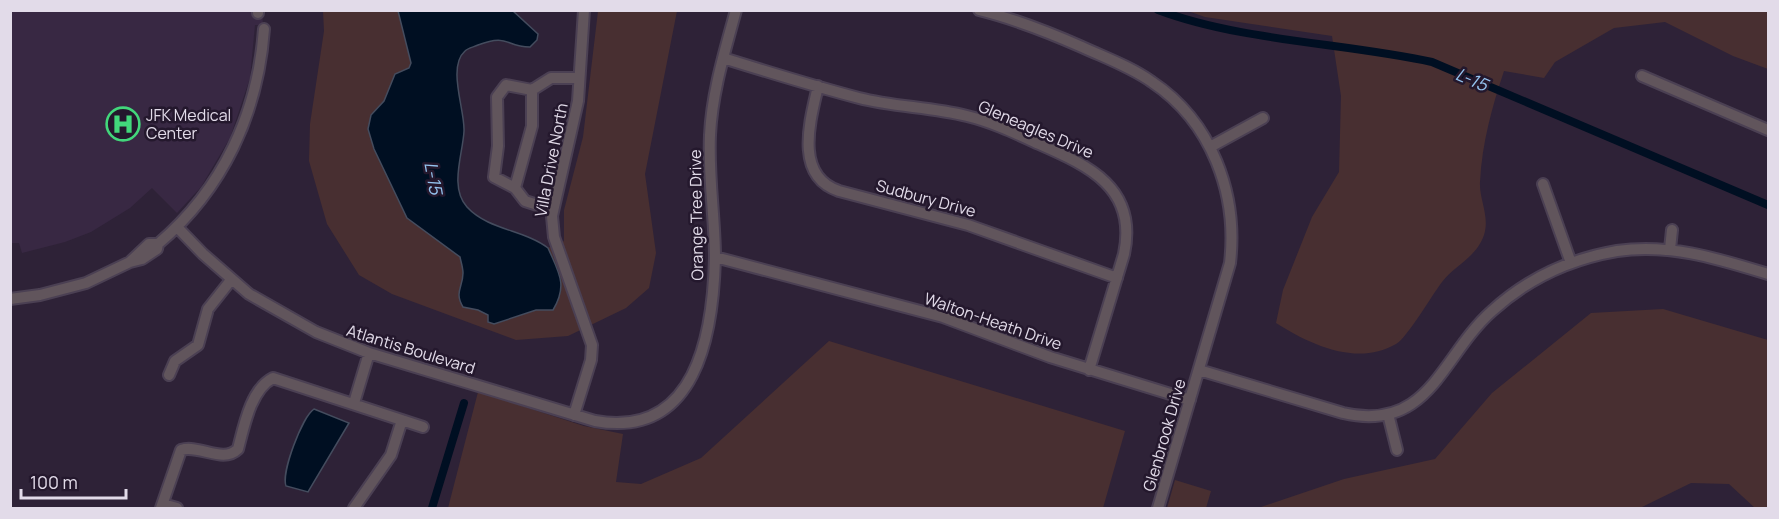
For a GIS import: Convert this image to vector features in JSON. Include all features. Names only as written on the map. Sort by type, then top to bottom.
[{"type":"street","name":"Villa Drive North","points":[[574,415],[591,360],[592,345],[554,237],[553,210],[572,132],[584,10]]},
{"type":"street","name":"Orange Tree Drive","points":[[666,408],[690,382],[699,360],[711,310],[715,257],[709,148],[713,107],[736,10]]},
{"type":"street","name":"Glenbrook Drive","points":[[979,10],[1044,31],[1137,73],[1174,100],[1210,147],[1228,198],[1231,250],[1226,282],[1158,508]]},
{"type":"street","points":[[10,299],[61,291],[95,279],[130,262],[149,244],[158,244],[177,227],[216,179],[237,143],[257,83],[264,29]]},
{"type":"street","name":"Gleneagles Drive","points":[[723,58],[886,104],[947,112],[986,122],[1092,169],[1112,189],[1125,219],[1125,248],[1089,370]]},
{"type":"street","points":[[1642,76],[1768,130]]},
{"type":"street","points":[[553,210],[525,201],[515,188],[498,181],[493,172],[498,146],[497,97],[506,85],[532,90],[551,78],[579,78]]},
{"type":"street","name":"Sudbury Drive","points":[[818,86],[810,128],[808,154],[812,169],[826,184],[839,191],[968,225],[1117,278]]},
{"type":"street","points":[[515,188],[532,126],[532,90]]},
{"type":"street","points":[[1210,147],[1263,118]]},
{"type":"street","points":[[1543,184],[1571,263]]},
{"type":"street","name":"Atlantis Boulevard","points":[[177,227],[231,280],[293,321],[369,352],[574,415],[618,423],[639,420],[666,408]]},
{"type":"street","points":[[1670,249],[1672,230]]},
{"type":"street","points":[[1199,370],[1343,413],[1372,417],[1388,414],[1416,402],[1432,388],[1467,337],[1505,299],[1538,278],[1571,263],[1617,251],[1670,249],[1707,256],[1768,274]]},
{"type":"street","name":"Walton-Heath Drive","points":[[715,257],[943,317],[1089,370],[1190,400]]},
{"type":"street","points":[[170,375],[175,361],[198,345],[208,309],[231,280]]},
{"type":"street","points":[[354,403],[369,352]]},
{"type":"street","points":[[177,508],[162,506],[181,450],[190,447],[226,456],[238,449],[248,413],[266,381],[273,378],[423,427]]},
{"type":"street","points":[[1388,414],[1396,450]]},
{"type":"street","points":[[354,508],[391,455],[402,420]]},
{"type":"shaded area","name":"JFK Medical Center","points":[[11,11],[262,11],[263,25],[255,25],[250,78],[230,138],[201,187],[177,213],[152,188],[130,208],[91,232],[65,242],[22,253],[19,243],[11,243]]},
{"type":"shaded area","points":[[323,11],[513,11],[538,34],[537,40],[530,47],[496,40],[468,49],[460,58],[457,78],[464,131],[458,180],[462,199],[476,215],[485,221],[529,237],[548,248],[564,241],[564,210],[583,137],[598,11],[677,11],[645,174],[656,253],[649,288],[626,308],[568,336],[516,340],[392,294],[359,275],[327,224],[309,161],[310,124],[324,31]]},
{"type":"shaded area","points":[[1188,11],[1768,11],[1768,69],[1733,56],[1665,22],[1614,28],[1555,62],[1544,78],[1504,71],[1483,153],[1480,189],[1486,228],[1480,243],[1476,250],[1442,282],[1401,340],[1381,351],[1350,353],[1318,345],[1276,323],[1283,290],[1312,217],[1339,172],[1341,96],[1332,36],[1205,17]]},
{"type":"shaded area","points":[[1663,309],[1768,340],[1768,508],[1755,508],[1729,484],[1691,483],[1640,508],[1258,508],[1344,479],[1435,459],[1492,393],[1591,313]]},
{"type":"shaded area","points":[[829,341],[1125,431],[1103,508],[448,508],[478,392],[584,426],[623,434],[616,482],[641,484],[701,458]]},
{"type":"shaded area","points":[[1175,480],[1211,491],[1206,508],[1167,508]]},
{"type":"water","points":[[398,11],[513,11],[538,34],[537,40],[530,47],[496,40],[468,49],[460,58],[457,78],[464,131],[458,180],[462,199],[476,215],[485,221],[529,237],[548,248],[561,286],[558,301],[553,310],[536,310],[494,324],[488,322],[488,315],[463,307],[459,297],[463,278],[460,257],[407,218],[374,149],[368,129],[371,115],[384,101],[395,74],[409,68],[411,63]]},
{"type":"water","points":[[314,409],[349,423],[308,492],[286,486],[285,479],[289,458],[299,433]]},
{"type":"waterway","name":"L-15","points":[[1158,10],[1223,29],[1432,62],[1768,205]]},
{"type":"waterway","name":"L-15","points":[[432,508],[464,403]]},
{"type":"place","name":"JFK Medical Center","points":[[123,124]]}]
